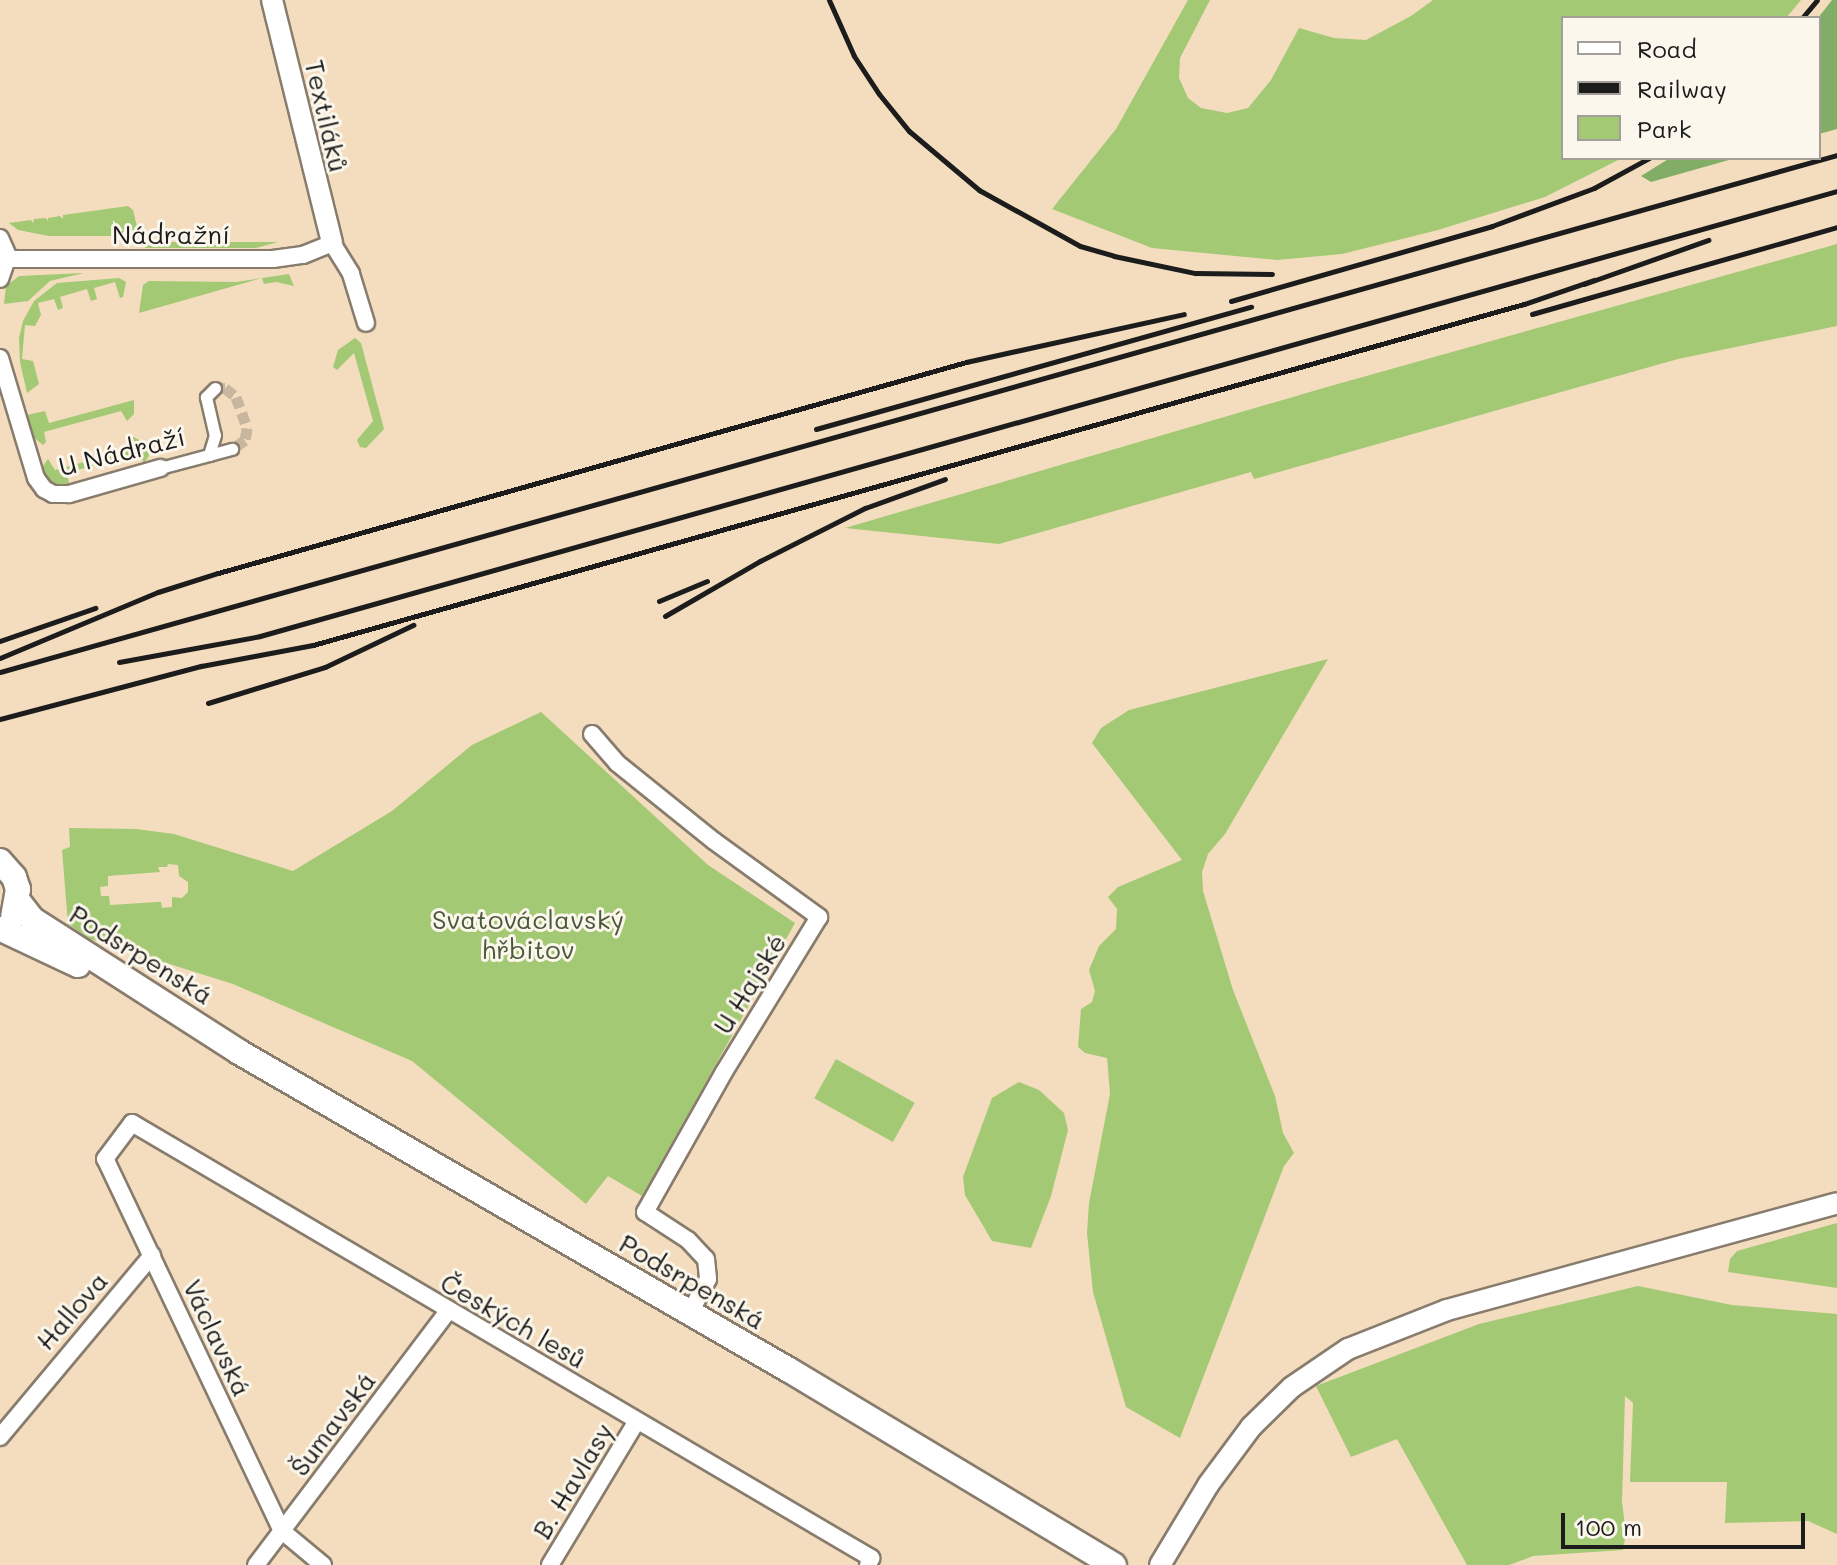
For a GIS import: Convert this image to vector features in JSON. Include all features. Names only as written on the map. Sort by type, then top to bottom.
[{"type":"main road","name":"Podsrpenská","points":[[0,861],[14,877],[18,901],[14,915],[0,930],[36,943],[239,1052],[690,1313],[1114,1565]]},
{"type":"main road","name":"Podsrpenská","points":[[18,901],[32,919],[239,1052]]},
{"type":"street","name":"Textiláků","points":[[272,0],[332,243]]},
{"type":"street","points":[[0,238],[8,259],[0,279]]},
{"type":"street","name":"Nádražní","points":[[8,259],[273,259],[303,255],[332,243]]},
{"type":"street","points":[[332,243],[351,274],[366,323]]},
{"type":"street","name":"U Nádraží","points":[[0,358],[36,478],[44,489],[53,494],[69,494],[232,449]]},
{"type":"street","name":"U Nádraží","points":[[209,455],[215,435],[206,397],[215,388]]},
{"type":"street","name":"U Hajské","points":[[592,734],[617,763],[694,826],[819,917],[724,1072],[645,1212],[688,1240],[706,1259],[708,1279],[690,1313]]},
{"type":"street","name":"Václavská","points":[[132,1123],[105,1159],[282,1531],[323,1565]]},
{"type":"street","name":"Českých lesů","points":[[132,1123],[870,1562]]},
{"type":"street","points":[[1160,1565],[1208,1485],[1251,1427],[1292,1387],[1348,1349],[1375,1335],[1447,1310],[1837,1203]]},
{"type":"street","name":"Hallova","points":[[0,1437],[152,1255]]},
{"type":"street","name":"Šumavská","points":[[256,1565],[448,1311]]},
{"type":"street","name":"B. Havlasy","points":[[550,1565],[637,1421]]},
{"type":"green space","points":[[1188,0],[1210,0],[1180,58],[1179,78],[1188,98],[1201,108],[1227,113],[1248,108],[1271,80],[1299,28],[1334,38],[1366,40],[1411,16],[1433,0],[1801,0],[1788,16],[1561,16],[1561,160],[1618,160],[1545,197],[1438,230],[1342,254],[1277,260],[1152,248],[1052,209],[1116,129]]},
{"type":"green space","points":[[1832,0],[1837,0],[1837,129],[1821,133],[1821,16]]},
{"type":"green space","points":[[1667,160],[1729,160],[1651,182],[1641,176]]},
{"type":"green space","points":[[128,206],[133,210],[138,231],[135,236],[49,236],[18,230],[9,223],[31,220],[33,223],[34,219],[46,218],[48,221],[48,218],[60,216],[63,219],[63,215]]},
{"type":"green space","points":[[147,242],[278,242],[256,248],[145,248]]},
{"type":"green space","points":[[1837,244],[1837,326],[1678,359],[1254,479],[1251,472],[999,544],[845,528],[1327,387]]},
{"type":"green space","points":[[84,273],[50,281],[28,301],[4,304],[6,286],[19,276]]},
{"type":"green space","points":[[289,274],[294,286],[276,282],[264,284],[262,278]]},
{"type":"green space","points":[[119,278],[126,282],[123,297],[120,298],[115,282],[94,288],[97,299],[91,301],[87,289],[60,297],[63,308],[58,310],[54,299],[38,303],[41,315],[35,326],[25,325],[22,359],[33,361],[39,384],[27,393],[20,362],[19,338],[23,321],[34,301],[57,283]]},
{"type":"green space","points":[[261,278],[139,313],[143,285],[149,281],[236,282]]},
{"type":"green space","points":[[355,338],[361,343],[384,429],[366,448],[360,447],[357,440],[373,421],[354,353],[337,370],[333,367],[338,350]]},
{"type":"green space","points":[[134,400],[134,414],[127,421],[121,411],[44,432],[46,442],[43,445],[33,437],[27,415],[45,411],[49,423]]},
{"type":"green space","points":[[132,436],[146,444],[149,456],[144,463],[138,453],[67,473],[69,483],[62,486],[51,483],[44,475],[43,466],[48,459],[55,470],[131,449]]},
{"type":"green space","points":[[1328,659],[1225,834],[1208,854],[1202,872],[1203,891],[1233,990],[1275,1096],[1283,1133],[1294,1153],[1284,1166],[1180,1438],[1126,1407],[1093,1292],[1087,1233],[1089,1203],[1110,1094],[1107,1058],[1085,1053],[1078,1047],[1081,1009],[1092,1002],[1095,991],[1089,970],[1099,946],[1116,929],[1117,909],[1108,897],[1118,887],[1182,860],[1092,743],[1101,728],[1129,710]]},
{"type":"green space","name":"Svatováclavský hřbitov","points":[[541,712],[708,865],[795,923],[642,1196],[608,1176],[586,1204],[412,1061],[233,984],[90,939],[68,924],[62,850],[70,847],[69,828],[136,829],[174,834],[293,871],[392,811],[472,745]],"holes":[[[178,865],[179,876],[188,882],[188,892],[182,898],[172,897],[172,907],[162,908],[161,902],[110,905],[109,896],[101,896],[100,887],[108,886],[108,876],[160,872],[158,867]]]},
{"type":"green space","points":[[836,1059],[915,1103],[893,1142],[814,1098]]},
{"type":"green space","points":[[1019,1082],[1039,1090],[1064,1113],[1068,1130],[1051,1196],[1031,1248],[992,1241],[965,1195],[963,1177],[992,1098]]},
{"type":"green space","points":[[1837,1223],[1837,1288],[1728,1272],[1730,1259],[1737,1251]]},
{"type":"green space","points":[[1638,1286],[1732,1305],[1837,1314],[1837,1534],[1808,1521],[1725,1523],[1727,1482],[1630,1482],[1633,1403],[1625,1396],[1622,1502],[1626,1533],[1623,1550],[1533,1556],[1509,1565],[1467,1565],[1397,1439],[1351,1457],[1316,1386],[1479,1324]]},
{"type":"tunnel","points":[[215,388],[225,388],[236,397],[247,428],[245,440],[232,449]]},
{"type":"railway","points":[[829,0],[854,56],[879,94],[909,131],[979,190],[1080,246],[1114,256],[1195,273],[1272,274]]},
{"type":"railway","points":[[1804,16],[1817,0]]},
{"type":"railway","points":[[1821,160],[1837,155]]},
{"type":"railway","points":[[1231,301],[1492,226],[1594,188],[1645,160]]},
{"type":"railway","points":[[0,672],[1819,160]]},
{"type":"railway","points":[[119,662],[260,636],[1837,191]]},
{"type":"railway","points":[[1532,314],[1837,227]]},
{"type":"railway","points":[[1584,284],[1708,240]]},
{"type":"railway","points":[[0,719],[201,666],[313,645],[1524,304],[1594,280]]},
{"type":"railway","points":[[816,429],[1251,307]]},
{"type":"railway","points":[[0,658],[158,592],[218,573],[966,362],[1184,314]]},
{"type":"railway","points":[[665,616],[760,561],[865,508],[945,479]]},
{"type":"railway","points":[[659,601],[707,581]]},
{"type":"railway","points":[[0,641],[95,608]]},
{"type":"railway","points":[[208,703],[325,667],[413,625]]}]
